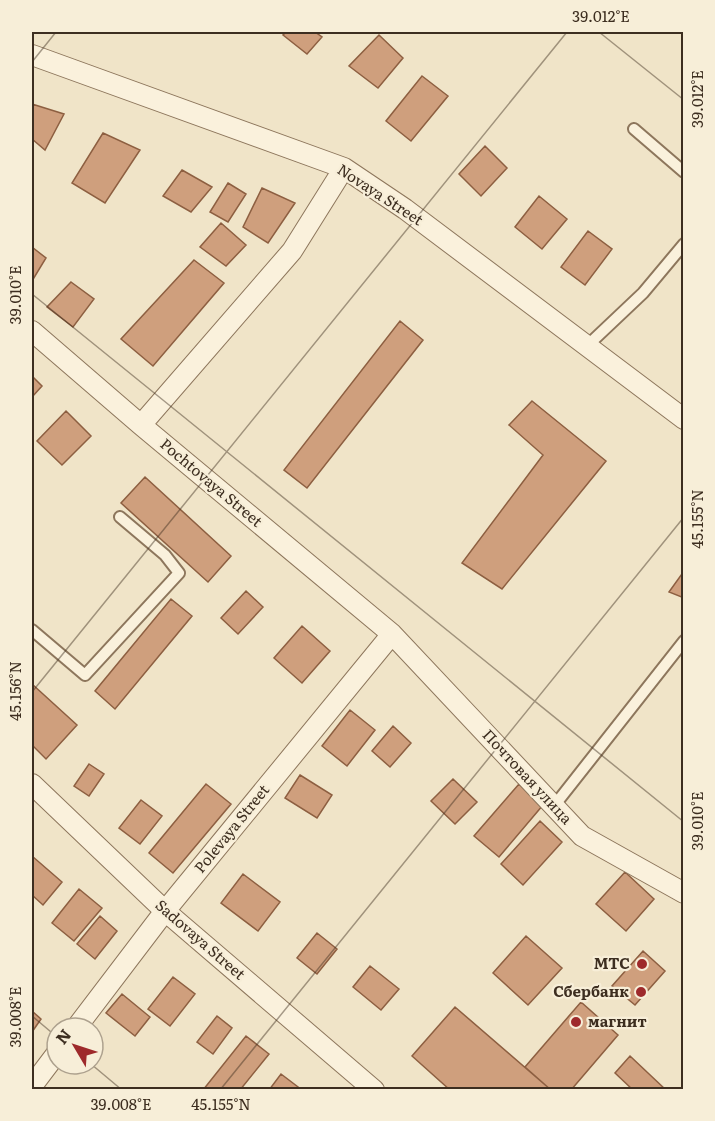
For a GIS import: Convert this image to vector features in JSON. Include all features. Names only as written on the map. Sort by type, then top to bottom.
[{"type":"street","name":"Novaya Street","points":[[32,55],[344,168],[405,209],[684,419]]},
{"type":"street","points":[[141,426],[292,251],[344,168]]},
{"type":"street","name":"Pochtovaya Street","points":[[32,331],[141,426],[393,633]]},
{"type":"street","name":"Почтовая улица","points":[[393,633],[582,836],[684,893]]},
{"type":"street","name":"Polevaya Street","points":[[85,1016],[165,911],[393,633]]},
{"type":"street","name":"Sadovaya Street","points":[[32,784],[165,911],[374,1089]]},
{"type":"street","points":[[32,1086],[45,1069]]},
{"type":"lane","points":[[634,129],[684,172]]},
{"type":"lane","points":[[587,346],[643,293],[684,244]]},
{"type":"lane","points":[[32,630],[85,675],[180,573],[165,555],[120,517]]},
{"type":"lane","points":[[554,806],[684,641]]},
{"type":"building","points":[[286,32],[315,32],[322,37],[307,54],[283,35]]},
{"type":"building","points":[[379,35],[403,58],[378,88],[349,66]]},
{"type":"building","points":[[422,76],[448,96],[411,141],[386,121]]},
{"type":"building","points":[[32,104],[64,114],[45,150],[32,139]]},
{"type":"building","points":[[103,133],[140,150],[105,203],[72,183]]},
{"type":"building","points":[[485,146],[507,168],[481,196],[459,174]]},
{"type":"building","points":[[182,170],[212,187],[191,212],[163,196]]},
{"type":"building","points":[[228,183],[246,194],[228,222],[210,212]]},
{"type":"building","points":[[262,188],[295,203],[268,243],[243,227]]},
{"type":"building","points":[[539,196],[567,219],[542,249],[515,227]]},
{"type":"building","points":[[221,223],[246,245],[226,266],[200,247]]},
{"type":"building","points":[[588,231],[612,249],[585,285],[561,267]]},
{"type":"building","points":[[32,247],[46,258],[32,281]]},
{"type":"building","points":[[194,260],[224,283],[153,366],[121,339]]},
{"type":"building","points":[[71,282],[94,299],[73,327],[47,307]]},
{"type":"building","points":[[400,321],[423,340],[307,488],[284,470]]},
{"type":"building","points":[[32,376],[42,386],[32,397]]},
{"type":"building","points":[[532,401],[606,461],[502,589],[462,563],[543,455],[509,425]]},
{"type":"building","points":[[66,411],[91,436],[62,465],[37,441]]},
{"type":"building","points":[[145,477],[231,556],[208,582],[121,503]]},
{"type":"building","points":[[684,571],[684,598],[669,592]]},
{"type":"building","points":[[246,591],[263,607],[238,634],[221,618]]},
{"type":"building","points":[[171,599],[192,616],[115,709],[95,691]]},
{"type":"building","points":[[302,626],[330,651],[302,683],[274,658]]},
{"type":"building","points":[[32,684],[77,725],[46,759],[32,745]]},
{"type":"building","points":[[350,710],[375,730],[347,766],[322,746]]},
{"type":"building","points":[[393,726],[411,743],[390,767],[372,751]]},
{"type":"building","points":[[89,764],[104,774],[89,796],[74,786]]},
{"type":"building","points":[[300,775],[332,795],[317,818],[285,798]]},
{"type":"building","points":[[453,779],[477,802],[455,824],[431,801]]},
{"type":"building","points":[[206,784],[231,804],[173,873],[149,853]]},
{"type":"building","points":[[519,784],[543,805],[499,857],[474,836]]},
{"type":"building","points":[[141,800],[162,816],[140,844],[119,828]]},
{"type":"building","points":[[540,821],[562,842],[523,885],[501,864]]},
{"type":"building","points":[[32,856],[62,882],[43,905],[32,895]]},
{"type":"building","points":[[625,872],[654,899],[626,931],[596,904]]},
{"type":"building","points":[[243,874],[280,902],[258,931],[221,903]]},
{"type":"building","points":[[79,889],[102,908],[74,941],[52,923]]},
{"type":"building","points":[[100,916],[117,931],[95,959],[77,944]]},
{"type":"building","points":[[317,933],[337,949],[317,974],[297,958]]},
{"type":"building","points":[[526,936],[562,968],[528,1005],[493,973]]},
{"type":"building","points":[[643,951],[665,971],[635,1005],[612,986]]},
{"type":"building","points":[[370,966],[399,989],[381,1010],[353,987]]},
{"type":"building","points":[[173,977],[195,994],[170,1026],[148,1009]]},
{"type":"building","points":[[122,994],[150,1017],[135,1036],[106,1013]]},
{"type":"building","points":[[581,1002],[618,1035],[571,1090],[551,1090],[525,1067]]},
{"type":"building","points":[[455,1007],[551,1090],[450,1090],[412,1056]]},
{"type":"building","points":[[32,1011],[41,1019],[32,1032]]},
{"type":"building","points":[[217,1016],[232,1028],[213,1054],[197,1042]]},
{"type":"building","points":[[246,1036],[269,1054],[240,1090],[203,1090]]},
{"type":"building","points":[[630,1056],[666,1090],[633,1090],[615,1073]]},
{"type":"building","points":[[281,1074],[302,1090],[269,1090]]},
{"type":"place","name":"МТС","points":[[642,964]]},
{"type":"place","name":"Сбербанк","points":[[641,992]]},
{"type":"place","name":"магнит","points":[[576,1022]]}]
